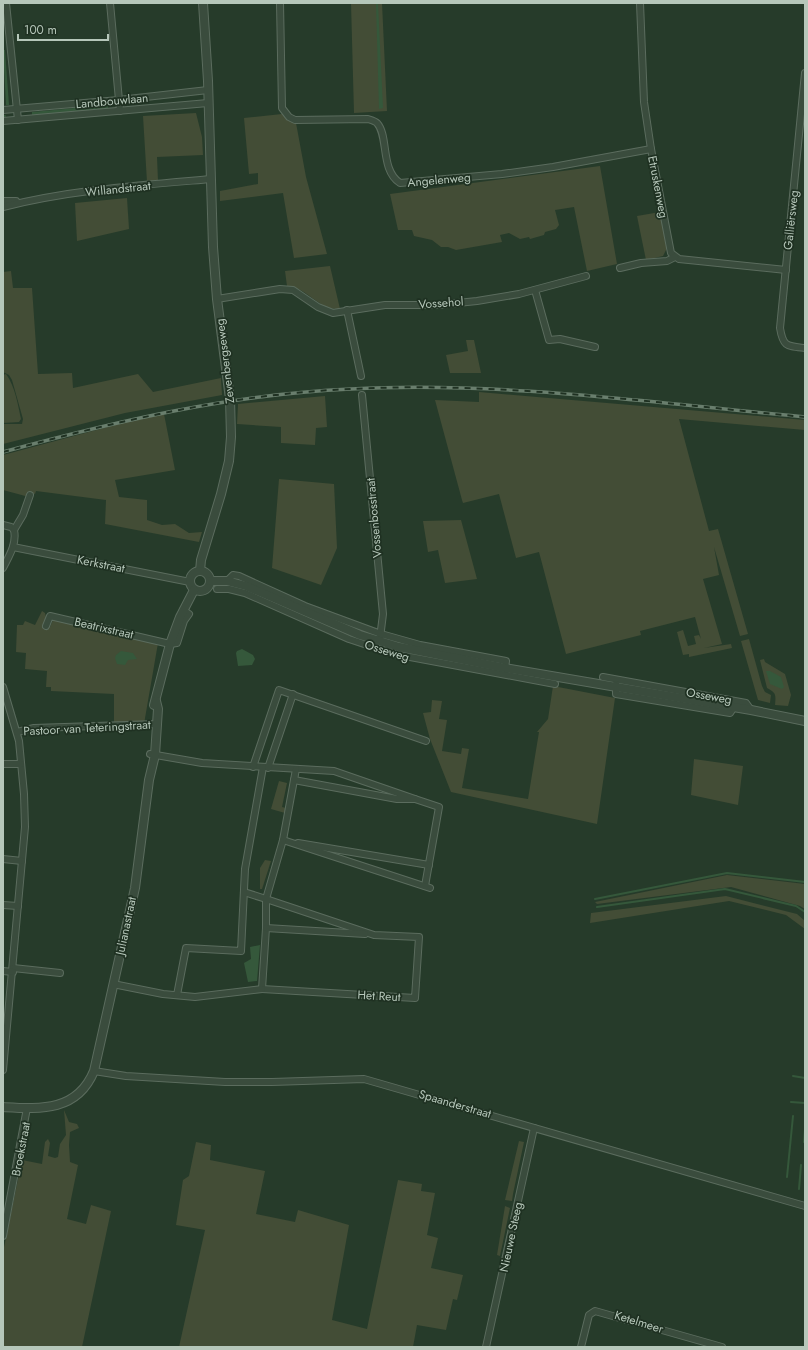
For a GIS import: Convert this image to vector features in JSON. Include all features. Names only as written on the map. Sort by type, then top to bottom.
[{"type":"street","points":[[6,3],[6,46],[18,120]]},
{"type":"street","points":[[110,3],[120,111]]},
{"type":"street","name":"Zevenbergseweg","points":[[200,571],[201,560],[229,462],[231,437],[230,399],[217,299],[213,246],[203,3]]},
{"type":"street","name":"Angelenweg","points":[[280,3],[282,108],[289,117],[295,120],[368,119],[376,123],[380,129],[393,179],[400,183],[516,172],[651,149]]},
{"type":"street","name":"Etruskenweg","points":[[640,3],[644,102],[651,149],[671,253],[675,257]]},
{"type":"street","name":"Galliërsweg","points":[[805,73],[780,328],[782,341],[788,346],[805,348]]},
{"type":"street","name":"Landbouwlaan","points":[[3,110],[206,91]]},
{"type":"street","name":"Landbouwlaan","points":[[3,121],[206,104]]},
{"type":"street","name":"Willandstraat","points":[[3,207],[26,201],[97,190],[211,179]]},
{"type":"street","name":"Willandstraat","points":[[3,201],[26,201]]},
{"type":"street","points":[[620,268],[641,263],[667,261],[675,257],[679,259],[786,270]]},
{"type":"street","name":"Vossehol","points":[[217,299],[280,289],[293,290],[327,312],[333,313],[385,305],[438,305],[462,302],[535,290],[586,276]]},
{"type":"street","points":[[535,290],[549,340],[560,339],[595,346]]},
{"type":"street","points":[[347,310],[361,376]]},
{"type":"street","name":"Vossenbosstraat","points":[[362,395],[383,614],[380,638]]},
{"type":"street","points":[[14,530],[23,515],[30,495]]},
{"type":"street","points":[[3,525],[11,527],[16,536],[13,547],[3,568]]},
{"type":"street","name":"Kerkstraat","points":[[13,547],[190,582]]},
{"type":"street","points":[[200,571],[207,575],[210,581],[204,591],[194,590],[190,582],[193,574],[200,571]]},
{"type":"street","name":"Osseweg","points":[[227,581],[233,575],[239,576],[380,638]]},
{"type":"street","name":"Osseweg","points":[[210,581],[227,581],[349,639],[394,654],[547,679],[616,684],[746,703],[750,710]]},
{"type":"street","name":"Osseweg","points":[[217,589],[237,587],[416,652],[464,657],[505,665],[547,679],[555,684]]},
{"type":"street","name":"Julianastraat","points":[[3,1107],[27,1108],[55,1105],[77,1096],[89,1082],[94,1071],[134,888],[149,780],[156,701],[170,644],[183,610],[194,590]]},
{"type":"street","name":"Beatrixstraat","points":[[46,626],[50,616],[170,644]]},
{"type":"street","name":"Osseweg","points":[[603,677],[616,684],[663,698],[734,707],[805,721]]},
{"type":"street","points":[[3,687],[17,732],[25,820],[3,1070]]},
{"type":"street","points":[[253,767],[279,690],[426,741]]},
{"type":"street","points":[[177,996],[186,948],[240,951],[245,868],[266,768],[293,694]]},
{"type":"street","name":"Pastoor van Teteringstraat","points":[[17,732],[34,728],[154,724]]},
{"type":"street","points":[[152,754],[196,763],[334,771],[439,807],[429,865],[428,887],[309,850],[293,842]]},
{"type":"street","points":[[3,764],[21,764]]},
{"type":"street","points":[[262,990],[266,928],[266,899],[283,840],[296,769]]},
{"type":"street","points":[[294,780],[397,798],[415,799]]},
{"type":"street","points":[[283,840],[429,865]]},
{"type":"street","points":[[3,859],[22,861]]},
{"type":"street","name":"Het Reut","points":[[244,892],[374,935]]},
{"type":"street","points":[[3,905],[18,906]]},
{"type":"street","name":"Het Reut","points":[[113,984],[177,996],[195,996],[262,990],[415,998],[418,937],[266,928]]},
{"type":"street","points":[[3,971],[13,970],[60,973]]},
{"type":"street","name":"Spaanderstraat","points":[[94,1071],[126,1076],[225,1082],[364,1079],[805,1206]]},
{"type":"street","name":"Broekstraat","points":[[3,1236],[27,1108]]},
{"type":"street","name":"Nieuwe Steeg","points":[[486,1347],[534,1128]]},
{"type":"street","name":"Ketelmeer","points":[[581,1347],[589,1315],[591,1311],[595,1311],[722,1347]]},
{"type":"shaded area","points":[[351,3],[382,3],[387,111],[354,113]]},
{"type":"shaded area","points":[[378,3],[383,108],[379,109],[376,4]]},
{"type":"shaded area","points":[[3,50],[5,50],[9,105],[6,105]]},
{"type":"shaded area","points":[[108,105],[108,109],[32,115],[32,112]]},
{"type":"shaded area","points":[[196,113],[202,137],[203,155],[157,157],[158,181],[147,182],[143,116]]},
{"type":"shaded area","points":[[282,114],[290,121],[296,123],[306,177],[327,254],[294,258],[283,193],[220,201],[220,191],[258,184],[258,173],[249,174],[244,118]]},
{"type":"shaded area","points":[[600,166],[617,264],[587,271],[574,207],[555,210],[559,225],[556,229],[545,232],[544,235],[530,239],[529,237],[520,239],[509,233],[500,235],[502,242],[456,250],[448,247],[441,247],[432,240],[414,236],[412,230],[398,230],[390,194]]},
{"type":"shaded area","points":[[127,198],[129,229],[77,241],[75,203]]},
{"type":"shaded area","points":[[660,212],[667,248],[663,256],[646,260],[637,216]]},
{"type":"shaded area","points":[[330,266],[340,309],[333,309],[319,303],[301,290],[287,286],[285,271]]},
{"type":"shaded area","points":[[11,271],[13,288],[32,288],[38,374],[72,373],[73,388],[138,374],[153,392],[221,378],[222,395],[125,413],[3,444],[3,424],[22,424],[23,419],[12,380],[9,375],[3,372],[3,272]]},
{"type":"shaded area","points":[[466,340],[474,340],[481,373],[450,373],[446,355],[468,351]]},
{"type":"shaded area","points":[[6,374],[12,384],[16,396],[21,419],[19,422],[3,423],[3,375]]},
{"type":"shaded area","points":[[479,392],[805,420],[805,430],[679,419],[709,531],[718,529],[748,634],[740,636],[714,547],[719,575],[703,579],[722,644],[704,648],[731,644],[732,648],[689,657],[689,654],[683,655],[677,632],[683,630],[688,646],[696,644],[694,636],[699,635],[701,639],[695,617],[640,631],[641,635],[566,654],[539,552],[516,558],[499,494],[463,503],[462,500],[435,400],[479,402]]},
{"type":"shaded area","points":[[325,396],[327,427],[316,428],[315,445],[281,443],[281,427],[237,424],[238,404]]},
{"type":"shaded area","points":[[164,414],[175,470],[115,480],[119,497],[147,500],[147,520],[162,525],[175,524],[189,533],[202,532],[199,542],[105,524],[106,500],[36,491],[35,494],[30,493],[29,497],[3,490],[3,455],[126,422]]},
{"type":"shaded area","points":[[279,479],[334,484],[337,548],[321,585],[272,568]]},
{"type":"shaded area","points":[[461,520],[477,579],[445,583],[438,550],[428,552],[423,521]]},
{"type":"shaded area","points":[[42,611],[45,613],[46,617],[44,626],[50,627],[53,620],[158,643],[144,724],[114,725],[114,694],[51,691],[51,687],[46,687],[47,671],[25,669],[26,653],[16,652],[17,625],[23,625],[25,621],[35,625]]},
{"type":"shaded area","points":[[749,639],[762,686],[765,692],[771,695],[770,703],[758,700],[741,641]]},
{"type":"shaded area","points":[[242,649],[253,655],[255,659],[252,665],[238,666],[236,653]]},
{"type":"shaded area","points":[[121,651],[133,653],[137,659],[128,660],[125,665],[117,664],[115,658]]},
{"type":"shaded area","points":[[764,659],[765,662],[785,674],[791,695],[788,706],[775,705],[775,694],[767,688],[760,660]]},
{"type":"shaded area","points":[[766,671],[770,671],[781,677],[784,687],[782,689],[770,684]]},
{"type":"shaded area","points":[[553,686],[615,698],[597,824],[451,792],[430,739],[423,713],[431,712],[432,700],[442,701],[439,719],[447,720],[442,751],[461,754],[462,748],[469,749],[462,788],[528,799],[539,732],[537,732],[548,719]]},
{"type":"shaded area","points":[[694,759],[743,766],[738,805],[691,795]]},
{"type":"shaded area","points":[[279,781],[287,783],[282,807],[286,808],[285,813],[271,809]]},
{"type":"shaded area","points":[[265,860],[271,861],[262,889],[260,889],[260,868]]},
{"type":"shaded area","points":[[727,875],[805,884],[805,909],[800,906],[731,887],[597,904],[595,902]]},
{"type":"shaded area","points":[[726,896],[797,914],[805,921],[805,929],[786,915],[729,901],[590,923],[591,913]]},
{"type":"shaded area","points":[[260,945],[257,981],[248,982],[244,963],[251,959],[250,947]]},
{"type":"shaded area","points":[[64,1110],[69,1122],[77,1124],[79,1128],[70,1132],[70,1162],[78,1165],[67,1219],[86,1224],[91,1205],[111,1211],[82,1347],[3,1347],[3,1252],[22,1160],[42,1164],[45,1142],[48,1139],[50,1143],[48,1156],[55,1158],[58,1157],[60,1144],[66,1135]]},
{"type":"shaded area","points":[[519,1141],[524,1142],[512,1201],[505,1200]]},
{"type":"shaded area","points":[[196,1142],[211,1145],[210,1160],[265,1171],[256,1214],[295,1222],[298,1210],[349,1225],[332,1320],[367,1329],[398,1180],[422,1184],[421,1191],[435,1193],[427,1235],[438,1238],[431,1268],[463,1275],[457,1300],[453,1299],[446,1330],[417,1325],[413,1347],[179,1347],[205,1230],[176,1225],[183,1180],[189,1176]]},
{"type":"shaded area","points":[[505,1206],[510,1208],[500,1256],[497,1255]]},
{"type":"waterway","points":[[595,899],[727,873],[805,882]]},
{"type":"waterway","points":[[597,907],[725,889],[796,906],[805,912]]},
{"type":"waterway","points":[[793,1076],[805,1078]]},
{"type":"waterway","points":[[791,1102],[805,1103]]},
{"type":"waterway","points":[[787,1177],[793,1116]]},
{"type":"waterway","points":[[804,1142],[805,1129]]},
{"type":"waterway","points":[[799,1189],[801,1165]]},
{"type":"railway","points":[[3,452],[132,420],[219,403],[307,392],[351,389],[408,387],[521,391],[635,400],[805,417]]}]
